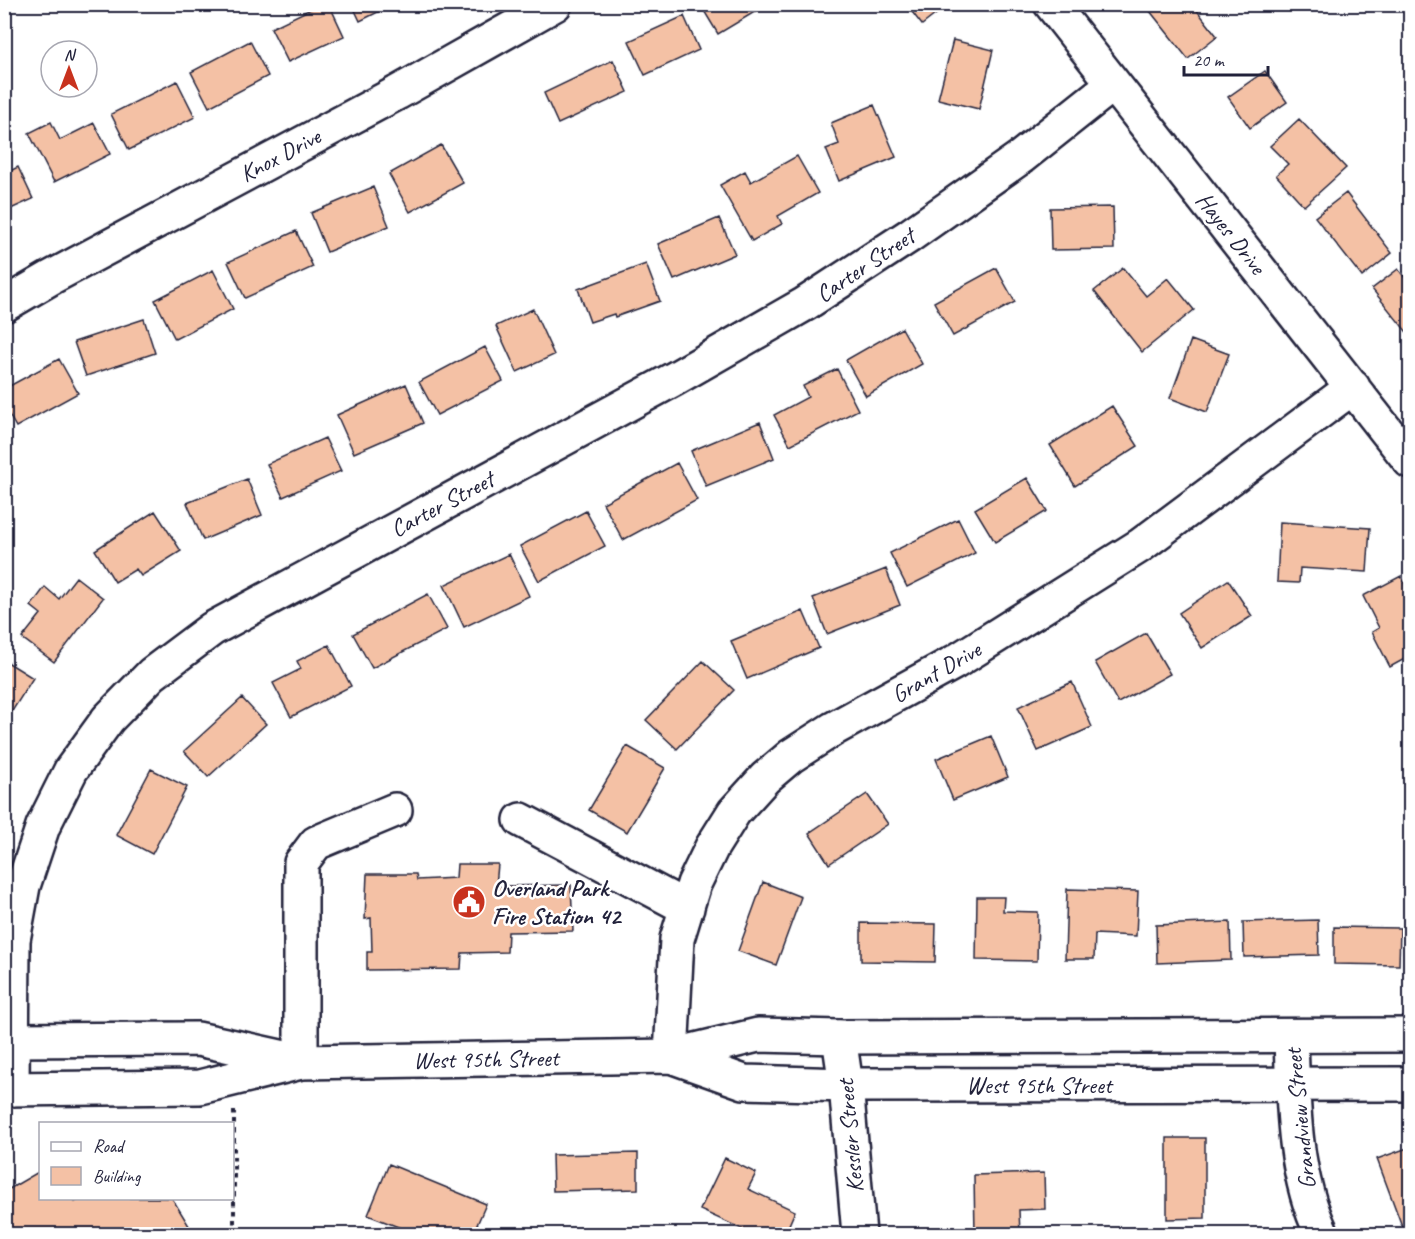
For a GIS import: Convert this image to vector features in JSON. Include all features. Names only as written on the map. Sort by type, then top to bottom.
[{"type":"street","name":"Knox Drive","points":[[4,305],[52,277],[398,93],[555,4]]},
{"type":"street","name":"Hayes Drive","points":[[1051,4],[1410,461]]},
{"type":"street","name":"Carter Street","points":[[8,1089],[13,940],[23,886],[43,826],[71,770],[108,719],[152,674],[212,629],[674,379],[805,304],[909,236],[1021,157],[1113,84]]},
{"type":"street","name":"Grant Drive","points":[[671,1056],[677,939],[694,884],[711,847],[734,812],[765,778],[792,756],[833,729],[956,662],[1141,545],[1353,387]]},
{"type":"street","points":[[302,1062],[301,863],[316,843],[394,810]]},
{"type":"street","points":[[521,820],[687,908]]},
{"type":"street","name":"West 95th Street","points":[[8,1089],[200,1087],[302,1062],[671,1056],[758,1035],[839,1037],[1410,1035]]},
{"type":"street","name":"Grandview Street","points":[[1291,1036],[1293,1085],[1303,1178],[1310,1203],[1323,1234]]},
{"type":"street","name":"Kessler Street","points":[[839,1037],[846,1085],[859,1234]]},
{"type":"street","name":"West 95th Street","points":[[8,1040],[198,1039],[302,1062]]},
{"type":"street","name":"West 95th Street","points":[[671,1056],[744,1082],[846,1085],[1410,1084]]},
{"type":"path","points":[[234,1111],[234,1122]]},
{"type":"path","points":[[234,1200],[234,1234]]},
{"type":"building","points":[[321,4],[329,4],[344,36],[288,62],[271,28]]},
{"type":"building","points":[[352,4],[394,4],[360,21]]},
{"type":"building","points":[[700,4],[768,4],[718,34]]},
{"type":"building","points":[[906,4],[949,4],[922,25]]},
{"type":"building","points":[[1158,4],[1192,4],[1217,36],[1188,59],[1150,11]]},
{"type":"building","points":[[684,16],[699,50],[645,75],[629,41]]},
{"type":"building","points":[[953,40],[993,50],[979,109],[938,99]]},
{"type":"building","points":[[250,41],[268,76],[209,107],[191,72]]},
{"type":"building","points":[[613,60],[628,92],[558,124],[544,93]]},
{"type":"building","points":[[1265,71],[1287,102],[1250,128],[1228,97]]},
{"type":"building","points":[[177,81],[195,117],[129,150],[111,114]]},
{"type":"building","points":[[874,105],[896,157],[839,181],[826,149],[839,144],[831,123]]},
{"type":"building","points":[[1299,119],[1346,168],[1304,206],[1276,175],[1288,164],[1270,146]]},
{"type":"building","points":[[51,122],[60,140],[94,123],[110,154],[54,182],[29,133]]},
{"type":"building","points":[[441,145],[463,183],[410,212],[389,174]]},
{"type":"building","points":[[797,156],[818,193],[778,216],[782,224],[752,241],[720,185],[745,171],[751,182]]},
{"type":"building","points":[[18,167],[33,199],[4,212],[4,169],[6,173]]},
{"type":"building","points":[[373,187],[389,226],[327,252],[311,213]]},
{"type":"building","points":[[1346,193],[1392,253],[1362,277],[1315,217]]},
{"type":"building","points":[[1113,207],[1114,249],[1051,250],[1050,208]]},
{"type":"building","points":[[719,218],[735,254],[674,280],[658,244]]},
{"type":"building","points":[[296,231],[313,267],[245,298],[228,262]]},
{"type":"building","points":[[646,264],[660,301],[615,317],[614,314],[590,322],[578,289]]},
{"type":"building","points":[[996,268],[1015,302],[953,336],[934,302]]},
{"type":"building","points":[[1123,268],[1146,296],[1168,278],[1194,310],[1142,352],[1094,291]]},
{"type":"building","points":[[1398,269],[1410,284],[1410,336],[1372,289]]},
{"type":"building","points":[[213,270],[233,309],[175,339],[155,300]]},
{"type":"building","points":[[533,309],[554,355],[517,372],[496,326]]},
{"type":"building","points":[[144,319],[155,353],[86,376],[74,342]]},
{"type":"building","points":[[902,328],[922,364],[866,396],[846,360]]},
{"type":"building","points":[[1191,340],[1229,354],[1207,412],[1170,398]]},
{"type":"building","points":[[485,347],[503,381],[437,415],[419,382]]},
{"type":"building","points":[[59,359],[78,393],[16,427],[4,406],[4,389]]},
{"type":"building","points":[[837,369],[858,410],[790,445],[774,415],[808,397],[803,386]]},
{"type":"building","points":[[406,384],[423,423],[354,453],[337,415]]},
{"type":"building","points":[[1112,406],[1138,446],[1075,486],[1050,445]]},
{"type":"building","points":[[760,422],[774,458],[706,486],[691,451]]},
{"type":"building","points":[[325,438],[341,471],[283,497],[267,464]]},
{"type":"building","points":[[677,463],[697,500],[623,540],[603,503]]},
{"type":"building","points":[[1027,478],[1047,511],[995,542],[975,509]]},
{"type":"building","points":[[247,479],[262,515],[203,540],[187,503]]},
{"type":"building","points":[[155,511],[181,551],[141,576],[136,569],[115,582],[95,550]]},
{"type":"building","points":[[586,511],[605,546],[539,581],[520,546]]},
{"type":"building","points":[[958,519],[975,553],[907,587],[890,553]]},
{"type":"building","points":[[1280,522],[1370,528],[1367,572],[1300,568],[1299,583],[1277,582]]},
{"type":"building","points":[[509,554],[529,596],[464,627],[444,585]]},
{"type":"building","points":[[886,569],[900,605],[827,634],[813,598]]},
{"type":"building","points":[[1401,576],[1410,594],[1410,656],[1390,667],[1372,632],[1379,628],[1363,596]]},
{"type":"building","points":[[76,577],[103,598],[54,662],[22,638],[41,614],[31,606],[45,587],[59,599]]},
{"type":"building","points":[[1228,580],[1252,616],[1202,648],[1179,613]]},
{"type":"building","points":[[428,594],[447,629],[372,668],[353,634]]},
{"type":"building","points":[[803,611],[819,648],[747,679],[731,641]]},
{"type":"building","points":[[1146,633],[1170,674],[1118,703],[1095,662]]},
{"type":"building","points":[[329,645],[351,686],[291,717],[273,683],[301,669],[297,661]]},
{"type":"building","points":[[4,660],[33,678],[4,724]]},
{"type":"building","points":[[703,661],[734,690],[677,749],[646,720]]},
{"type":"building","points":[[1072,682],[1092,727],[1038,751],[1018,707]]},
{"type":"building","points":[[242,698],[266,724],[208,777],[184,751]]},
{"type":"building","points":[[991,736],[1008,777],[953,800],[936,759]]},
{"type":"building","points":[[627,746],[665,768],[627,832],[589,810]]},
{"type":"building","points":[[151,769],[187,787],[152,854],[116,835]]},
{"type":"building","points":[[867,794],[888,824],[829,864],[809,833]]},
{"type":"building","name":"Overland Park Fire Station 42","points":[[457,864],[498,864],[496,886],[571,885],[573,931],[508,932],[507,952],[462,953],[461,969],[367,970],[367,952],[372,952],[371,918],[365,919],[367,874],[416,874],[417,880],[456,878]]},
{"type":"building","points":[[763,882],[801,897],[776,965],[738,951]]},
{"type":"building","points":[[1067,889],[1138,891],[1136,936],[1095,934],[1094,959],[1065,959]]},
{"type":"building","points":[[977,897],[1004,897],[1003,911],[1038,912],[1037,961],[976,960]]},
{"type":"building","points":[[1318,920],[1319,955],[1244,957],[1243,922]]},
{"type":"building","points":[[1230,922],[1231,960],[1157,963],[1156,925]]},
{"type":"building","points":[[861,923],[936,924],[935,962],[861,961]]},
{"type":"building","points":[[1334,927],[1400,928],[1399,965],[1334,964]]},
{"type":"building","points":[[1167,1138],[1205,1138],[1205,1218],[1167,1219]]},
{"type":"building","points":[[1410,1147],[1410,1234],[1405,1234],[1377,1159]]},
{"type":"building","points":[[638,1153],[638,1189],[553,1191],[552,1155]]},
{"type":"building","points":[[725,1158],[756,1173],[748,1189],[795,1211],[785,1234],[753,1234],[700,1210]]},
{"type":"building","points":[[389,1164],[486,1204],[473,1234],[416,1234],[368,1215]]},
{"type":"building","points":[[39,1172],[39,1200],[74,1200],[75,1202],[78,1200],[173,1200],[194,1234],[4,1234],[4,1192]]},
{"type":"building","points":[[1044,1173],[1045,1209],[1019,1210],[1020,1234],[975,1234],[974,1175]]},
{"type":"place","name":"Overland Park Fire Station 42","points":[[469,902]]}]
